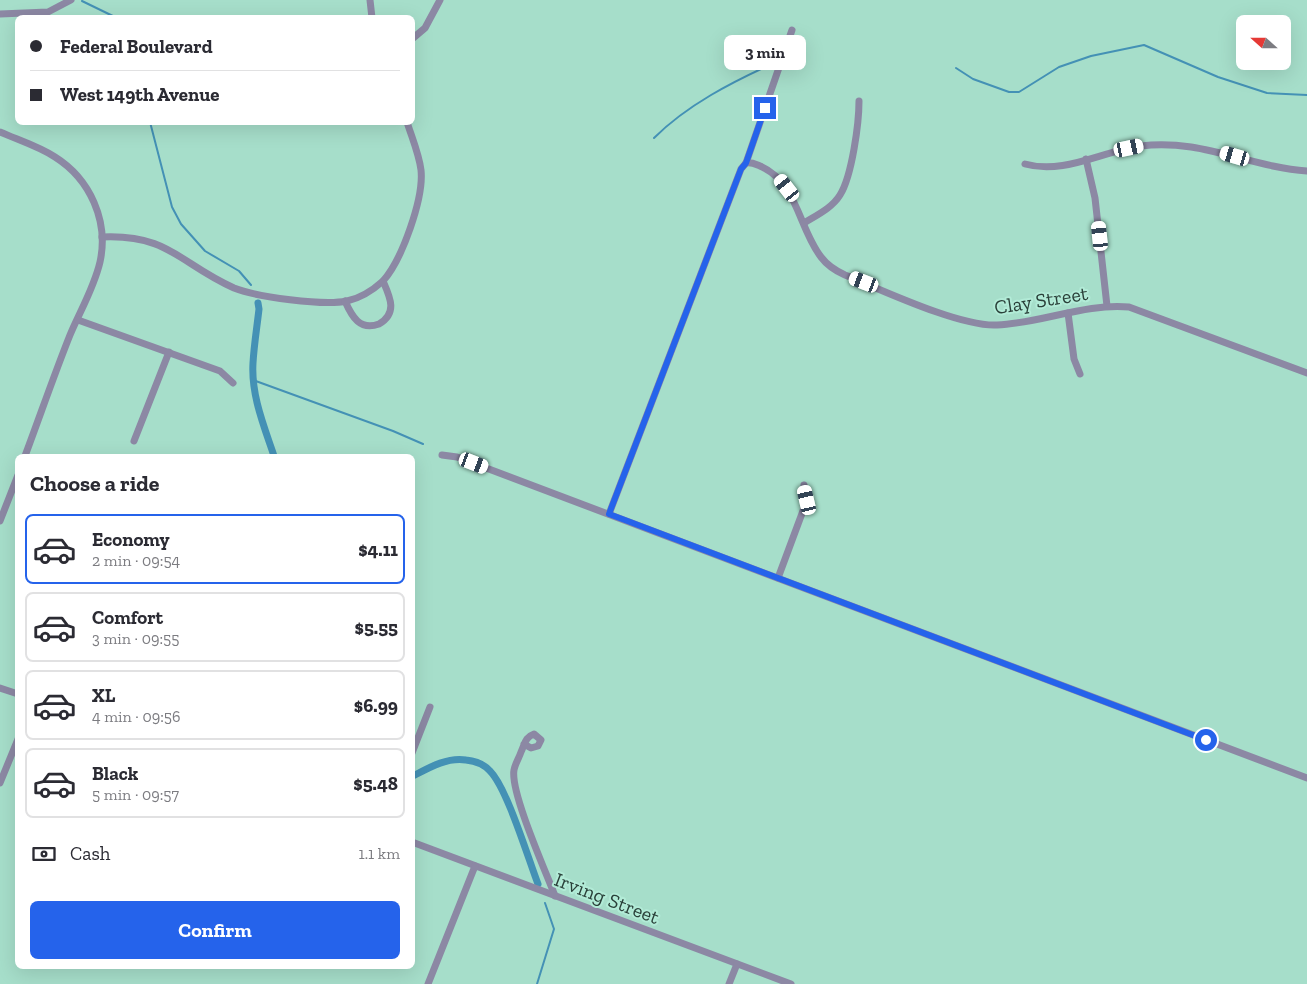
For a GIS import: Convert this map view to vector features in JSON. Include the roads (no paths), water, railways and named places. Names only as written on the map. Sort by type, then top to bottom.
[{"type":"street","points":[[0,14],[48,12],[71,0]]},
{"type":"street","points":[[370,0],[372,15]]},
{"type":"street","points":[[415,36],[425,28],[440,0]]},
{"type":"street","points":[[609,514],[717,229],[741,169],[746,163],[792,30]]},
{"type":"street","points":[[804,224],[832,205],[845,186],[859,120],[859,101]]},
{"type":"street","points":[[102,237],[132,237],[157,243],[223,282],[245,292],[324,302],[345,301],[367,293],[383,281],[397,260],[420,192],[419,158],[408,125]]},
{"type":"street","points":[[0,132],[55,157],[75,173],[95,204],[102,237],[100,262],[96,276],[26,454]]},
{"type":"street","points":[[1025,164],[1050,168],[1140,146],[1167,144],[1215,150],[1268,165],[1307,171]]},
{"type":"street","points":[[1086,159],[1095,198],[1107,306]]},
{"type":"street","name":"Clay Street","points":[[746,163],[752,162],[779,178],[792,197],[820,256],[837,271],[962,320],[995,326],[1107,306],[1141,309],[1307,373]]},
{"type":"street","points":[[345,301],[357,322],[369,327],[380,324],[388,317],[392,305],[383,281]]},
{"type":"street","points":[[1068,313],[1074,358],[1080,374]]},
{"type":"street","points":[[78,320],[220,370],[233,383]]},
{"type":"street","points":[[134,440],[170,352]]},
{"type":"street","points":[[442,455],[457,457],[1307,778]]},
{"type":"street","points":[[0,521],[15,483]]},
{"type":"street","points":[[778,578],[807,500],[804,485]]},
{"type":"street","points":[[0,688],[15,693]]},
{"type":"street","points":[[415,745],[430,707]]},
{"type":"street","points":[[524,744],[514,770],[514,779],[522,808],[555,896]]},
{"type":"street","points":[[0,783],[15,746]]},
{"type":"street","name":"Irving Street","points":[[415,843],[790,984]]},
{"type":"street","points":[[428,984],[475,866]]},
{"type":"street","points":[[729,984],[737,964]]},
{"type":"waterway","points":[[82,1],[111,15]]},
{"type":"waterway","points":[[956,68],[973,79],[1009,92],[1019,92],[1059,67],[1091,56],[1144,45],[1218,77],[1267,93],[1307,95]]},
{"type":"waterway","points":[[654,138],[695,105],[742,78],[774,63]]},
{"type":"waterway","points":[[151,125],[172,207],[181,224],[205,251],[239,271],[251,285]]},
{"type":"waterway","points":[[258,303],[253,363],[254,387],[259,410],[273,454]]},
{"type":"waterway","points":[[253,380],[393,431],[423,444]]},
{"type":"waterway","points":[[415,775],[439,763],[459,759],[473,761],[488,769],[497,780],[510,807],[538,884]]},
{"type":"waterway","points":[[537,984],[554,929],[545,903]]}]
